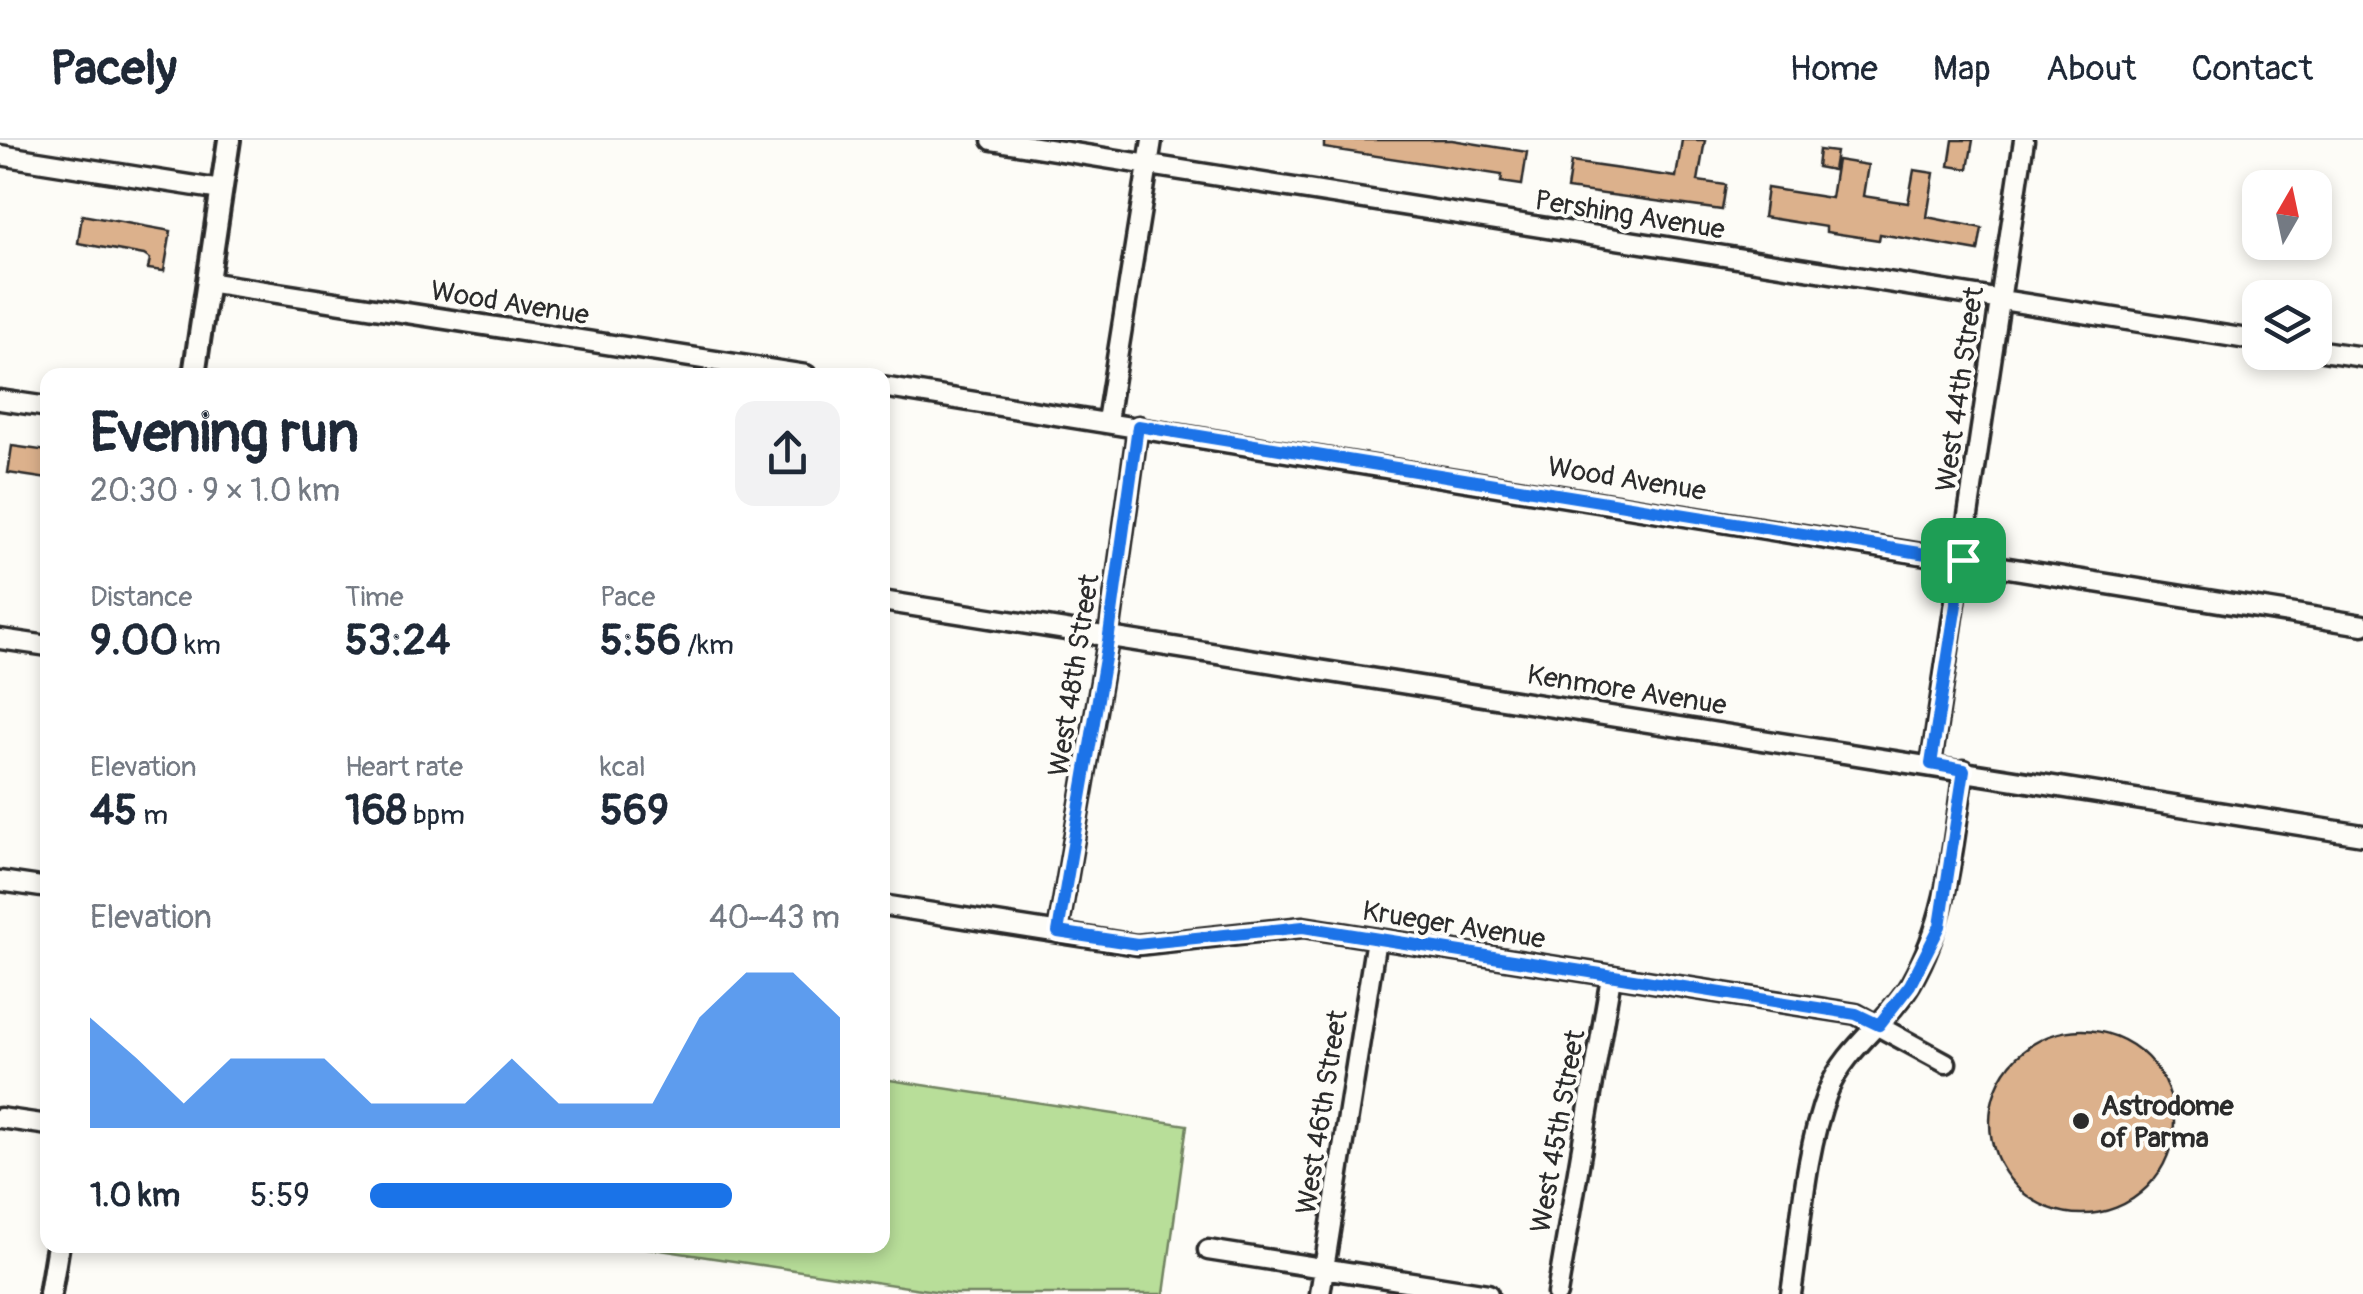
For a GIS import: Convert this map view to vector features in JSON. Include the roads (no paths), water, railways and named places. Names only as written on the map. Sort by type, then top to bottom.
[{"type":"street","points":[[195,368],[230,140]]},
{"type":"street","name":"Pershing Avenue","points":[[992,140],[2242,338]]},
{"type":"street","points":[[1107,422],[1152,140]]},
{"type":"street","name":"West 44th Street","points":[[1931,764],[2024,140]]},
{"type":"street","points":[[0,156],[221,190]]},
{"type":"street","name":"Wood Avenue","points":[[206,282],[761,368]]},
{"type":"street","points":[[2332,353],[2363,358]]},
{"type":"street","name":"Wood Avenue","points":[[890,388],[2363,625]]},
{"type":"street","points":[[0,400],[40,406]]},
{"type":"street","name":"West 48th Street","points":[[1058,932],[1109,635],[1138,426]]},
{"type":"street","name":"Kenmore Avenue","points":[[890,602],[1931,764],[2363,836]]},
{"type":"street","points":[[0,638],[40,645]]},
{"type":"street","points":[[1791,1294],[1817,1131],[1828,1090],[1849,1056],[1910,985],[1940,926],[1964,770]]},
{"type":"street","points":[[0,881],[40,887]]},
{"type":"street","name":"Krueger Avenue","points":[[890,905],[1137,944],[1303,927],[1856,1014],[1946,1063]]},
{"type":"street","name":"West 46th Street","points":[[1320,1294],[1376,939]]},
{"type":"street","name":"West 45th Street","points":[[1557,1294],[1611,977]]},
{"type":"street","points":[[0,1118],[40,1125]]},
{"type":"street","points":[[1208,1250],[1488,1294]]},
{"type":"street","points":[[50,1294],[57,1253]]},
{"type":"place","name":"Astrodome of Parma","points":[[2081,1121]]}]
